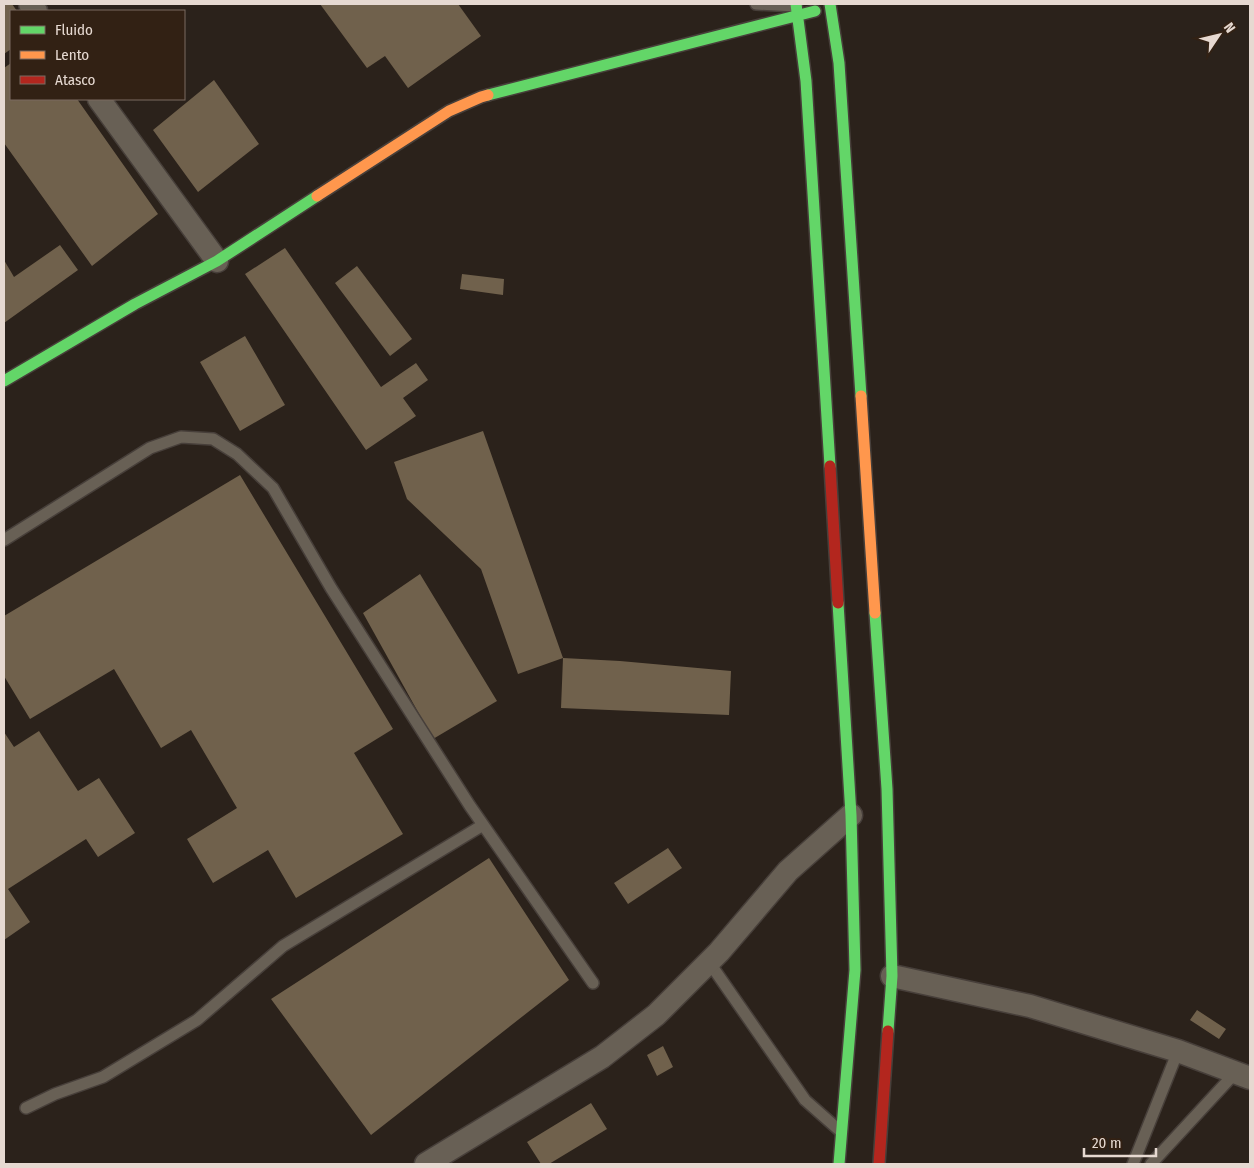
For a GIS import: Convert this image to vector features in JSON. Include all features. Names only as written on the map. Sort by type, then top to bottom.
[{"type":"main road","points":[[4,381],[135,304],[217,262],[449,111],[480,97],[796,8],[831,5],[842,93],[887,789],[892,976],[879,1164]]},
{"type":"main road","points":[[796,8],[806,81],[851,815],[855,970],[839,1164]]},
{"type":"street","points":[[100,100],[217,262]]},
{"type":"street","points":[[426,1164],[602,1057],[656,1015],[719,952],[788,871],[851,815]]},
{"type":"street","points":[[892,976],[1030,1006],[1178,1051],[1243,1075]]},
{"type":"lane","points":[[756,4],[796,8]]},
{"type":"lane","points":[[4,540],[150,448],[181,437],[213,439],[237,454],[273,488],[331,588],[482,825],[593,983]]},
{"type":"lane","points":[[26,1108],[55,1094],[103,1077],[197,1020],[283,946],[482,825]]},
{"type":"lane","points":[[709,962],[805,1100],[842,1132]]},
{"type":"lane","points":[[1134,1164],[1178,1051]]},
{"type":"lane","points":[[1151,1164],[1243,1075]]},
{"type":"building","points":[[4,4],[12,4],[16,10],[10,10],[10,50],[4,54]]},
{"type":"building","points":[[320,4],[458,4],[481,36],[408,88],[385,56],[367,68]]},
{"type":"building","points":[[10,64],[10,100],[78,100],[158,214],[92,266],[4,143],[4,68]]},
{"type":"building","points":[[214,80],[259,144],[198,192],[153,130]]},
{"type":"building","points":[[60,245],[78,270],[4,323],[4,260],[14,277]]},
{"type":"building","points":[[285,248],[381,387],[416,363],[428,380],[403,398],[416,416],[366,450],[245,274]]},
{"type":"building","points":[[357,266],[412,339],[390,356],[335,283]]},
{"type":"building","points":[[462,274],[504,279],[503,295],[460,289]]},
{"type":"building","points":[[245,336],[285,405],[240,431],[200,362]]},
{"type":"building","points":[[483,431],[563,658],[518,674],[481,569],[407,499],[394,462]]},
{"type":"building","points":[[240,475],[393,729],[354,753],[403,834],[296,898],[268,850],[213,883],[187,839],[237,808],[191,730],[161,748],[114,669],[30,719],[4,676],[4,616]]},
{"type":"building","points":[[420,574],[497,701],[433,739],[363,613]]},
{"type":"building","points":[[563,658],[731,671],[729,715],[561,708]]},
{"type":"building","points":[[39,731],[78,791],[99,778],[135,833],[98,857],[86,839],[8,889],[30,922],[4,940],[4,732],[14,747]]},
{"type":"building","points":[[668,848],[682,868],[628,904],[614,883]]},
{"type":"building","points":[[489,858],[569,980],[371,1135],[271,999]]},
{"type":"building","points":[[1197,1010],[1226,1029],[1219,1039],[1190,1020]]},
{"type":"building","points":[[663,1046],[673,1067],[657,1076],[647,1055]]},
{"type":"building","points":[[591,1103],[607,1129],[549,1164],[541,1164],[527,1142]]},
{"type":"traffic: fast","points":[[796,4],[806,81],[830,466]]},
{"type":"traffic: fast","points":[[830,4],[839,63],[861,396]]},
{"type":"traffic: fast","points":[[488,95],[815,11]]},
{"type":"traffic: fast","points":[[4,381],[135,304],[217,261],[317,196]]},
{"type":"traffic: fast","points":[[838,603],[851,815],[855,970],[839,1164]]},
{"type":"traffic: fast","points":[[875,613],[887,789],[892,976],[888,1031]]},
{"type":"traffic: slow","points":[[317,196],[449,111],[488,95]]},
{"type":"traffic: slow","points":[[861,396],[875,613]]},
{"type":"traffic: jam","points":[[830,466],[838,603]]},
{"type":"traffic: jam","points":[[879,1164],[888,1031]]}]
